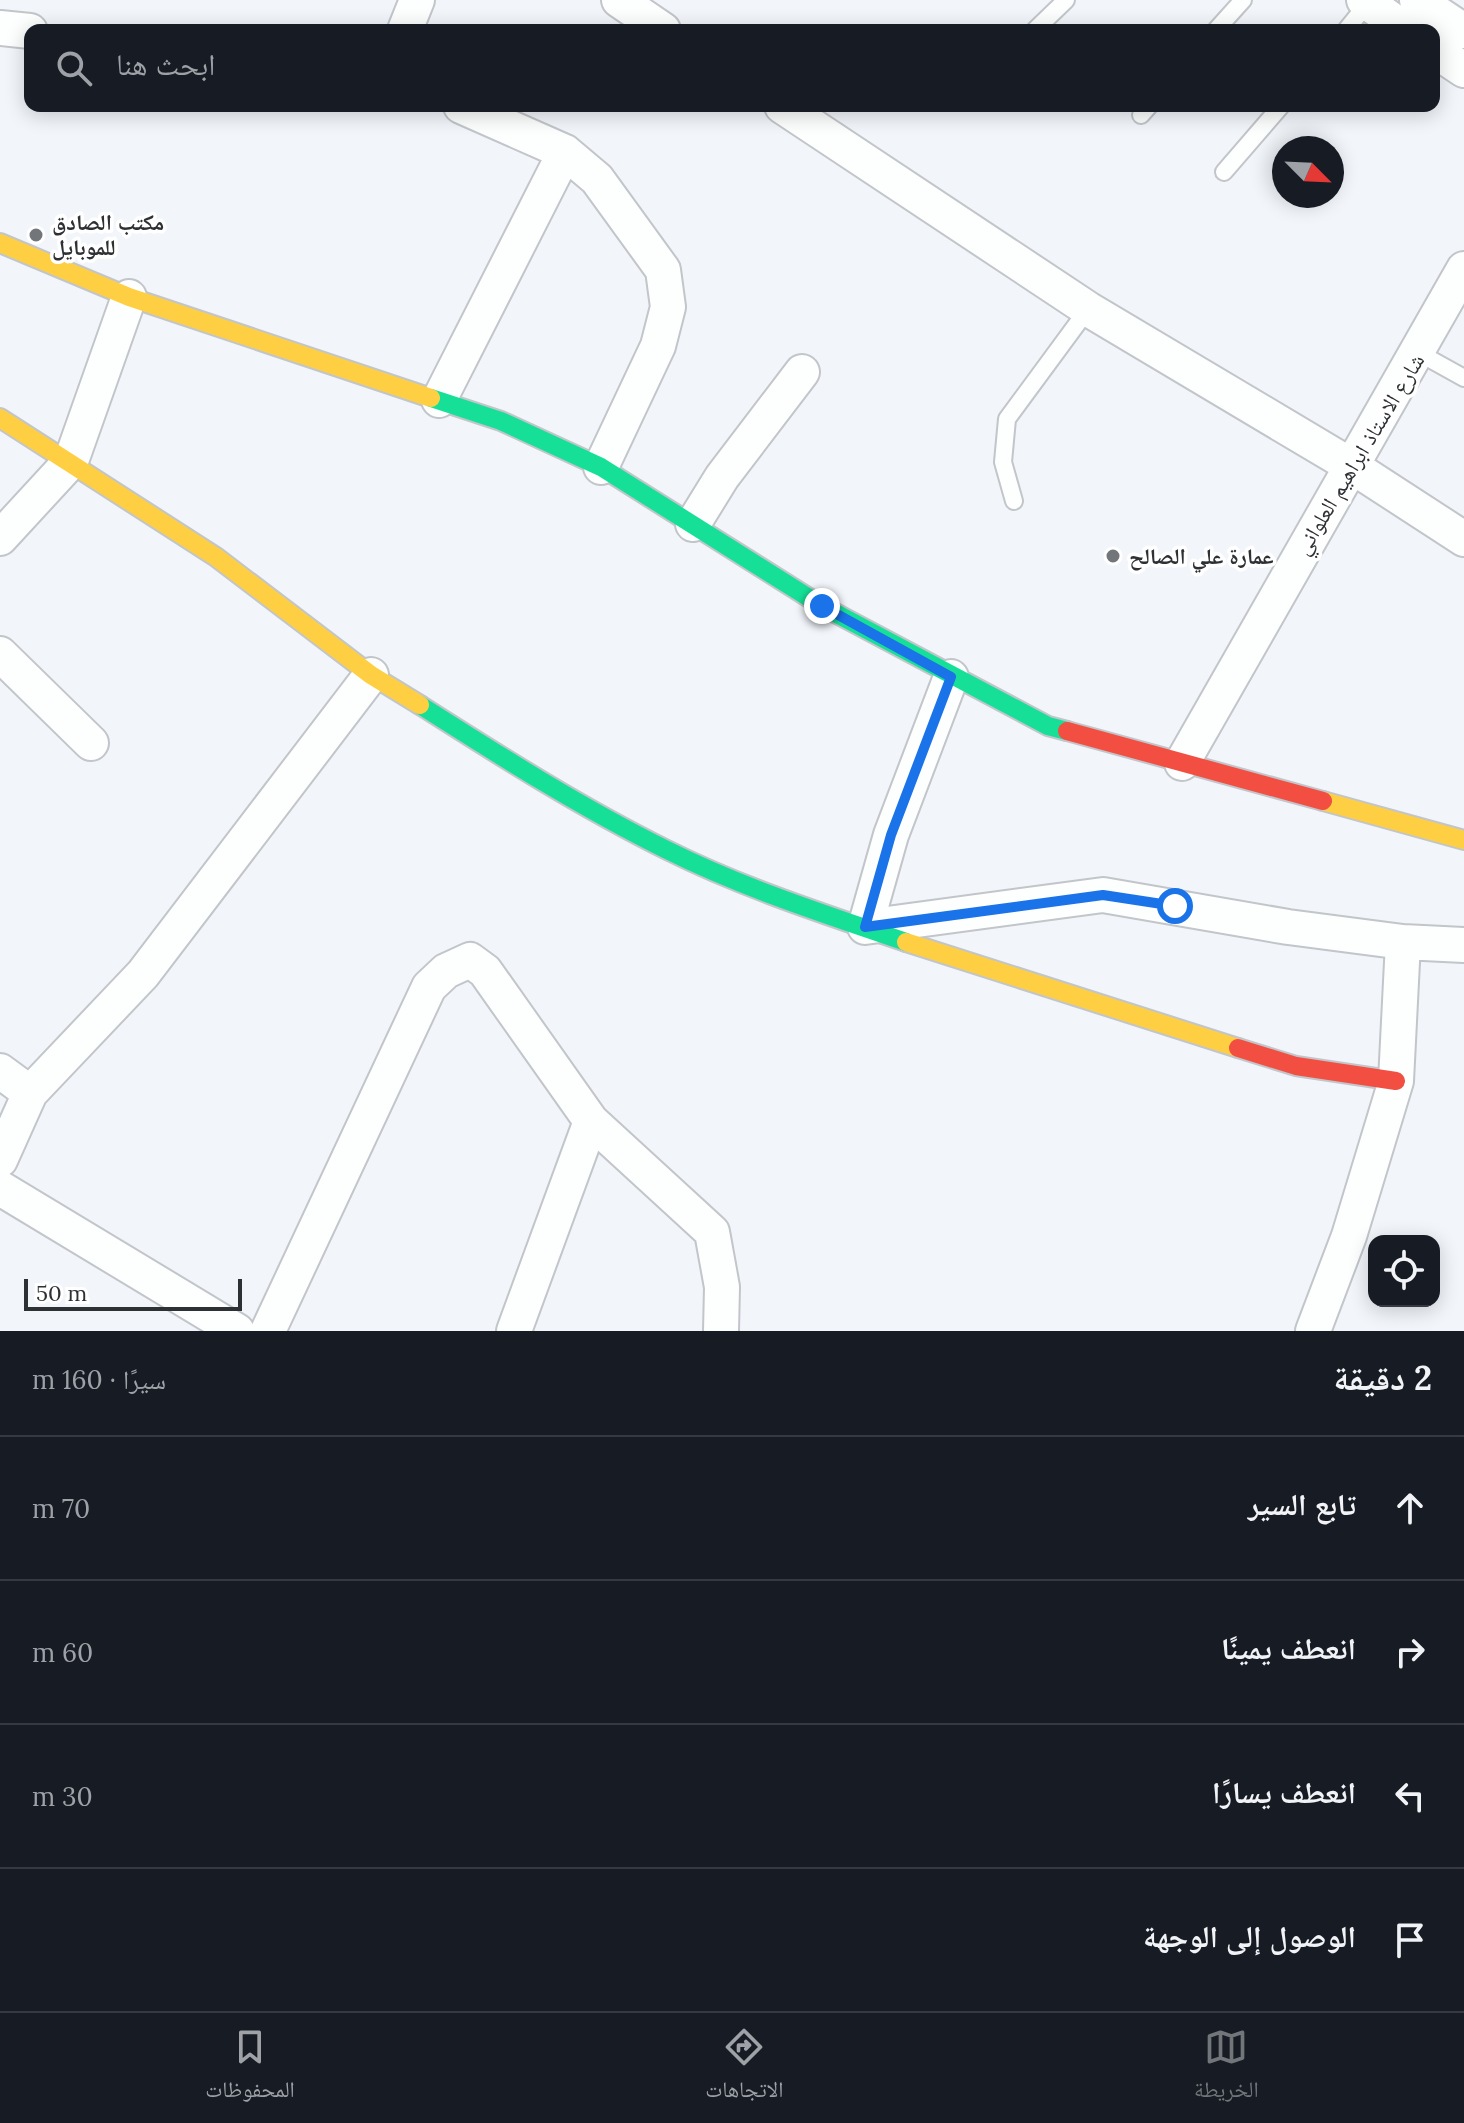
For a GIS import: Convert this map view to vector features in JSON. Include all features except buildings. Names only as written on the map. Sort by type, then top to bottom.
[{"type":"street","points":[[407,24],[417,0]]},
{"type":"street","points":[[619,0],[654,24]]},
{"type":"street","points":[[1366,2],[1422,14],[1464,31]]},
{"type":"street","points":[[0,28],[24,30]]},
{"type":"street","points":[[1440,54],[1464,70]]},
{"type":"street","points":[[475,112],[565,152],[597,179],[663,270],[668,307],[658,346],[601,467]]},
{"type":"street","points":[[791,112],[1088,309],[1350,465],[1464,539]]},
{"type":"street","points":[[439,400],[565,152]]},
{"type":"street","points":[[0,243],[129,297],[501,421],[601,467],[822,606],[1048,726],[1464,840]]},
{"type":"street","name":"شارع الاستاذ ابراهيم العلواني","points":[[1182,763],[1350,465],[1419,353],[1464,269]]},
{"type":"street","points":[[0,538],[71,461],[129,297]]},
{"type":"street","points":[[693,524],[722,477],[802,372]]},
{"type":"street","points":[[0,418],[216,557],[371,675],[520,768],[668,851],[865,927],[1036,986],[1296,1066],[1396,1081]]},
{"type":"street","points":[[0,654],[91,743]]},
{"type":"street","points":[[0,1160],[30,1093],[143,974],[371,675]]},
{"type":"street","points":[[865,927],[891,835],[951,677]]},
{"type":"street","points":[[865,927],[1103,895],[1288,927],[1403,942],[1464,945]]},
{"type":"street","points":[[1313,1331],[1349,1236],[1396,1081],[1403,942]]},
{"type":"street","points":[[268,1331],[429,987],[446,971],[470,960],[485,971],[591,1121],[712,1232],[722,1287],[721,1331]]},
{"type":"street","points":[[0,1071],[30,1093]]},
{"type":"street","points":[[514,1331],[591,1121]]},
{"type":"street","points":[[0,1188],[237,1331]]},
{"type":"lane","points":[[1041,24],[1066,0]]},
{"type":"lane","points":[[1221,24],[1243,0]]},
{"type":"lane","points":[[1350,24],[1366,2]]},
{"type":"lane","points":[[1224,172],[1276,112]]},
{"type":"lane","points":[[1014,501],[1003,462],[1007,419],[1088,309]]},
{"type":"lane","points":[[1419,353],[1464,378]]},
{"type":"traffic: fast","points":[[431,398],[501,421],[601,467],[822,606],[1048,726],[1067,731]]},
{"type":"traffic: fast","points":[[420,705],[573,799],[667,850],[755,889],[906,942]]},
{"type":"traffic: slow","points":[[0,243],[129,297],[431,398]]},
{"type":"traffic: slow","points":[[0,418],[216,557],[371,675],[420,705]]},
{"type":"traffic: slow","points":[[1323,801],[1464,840]]},
{"type":"traffic: slow","points":[[906,942],[1238,1048]]},
{"type":"traffic: jam","points":[[1067,731],[1323,801]]},
{"type":"traffic: jam","points":[[1238,1048],[1296,1066],[1396,1081]]},
{"type":"place","name":"مكتب الصادق للموبايل","points":[[36,235]]},
{"type":"place","name":"عمارة علي الصالح","points":[[1113,556]]},
{"type":"route","points":[[822,606],[951,677],[891,835],[865,927],[1103,895],[1175,906]]}]
